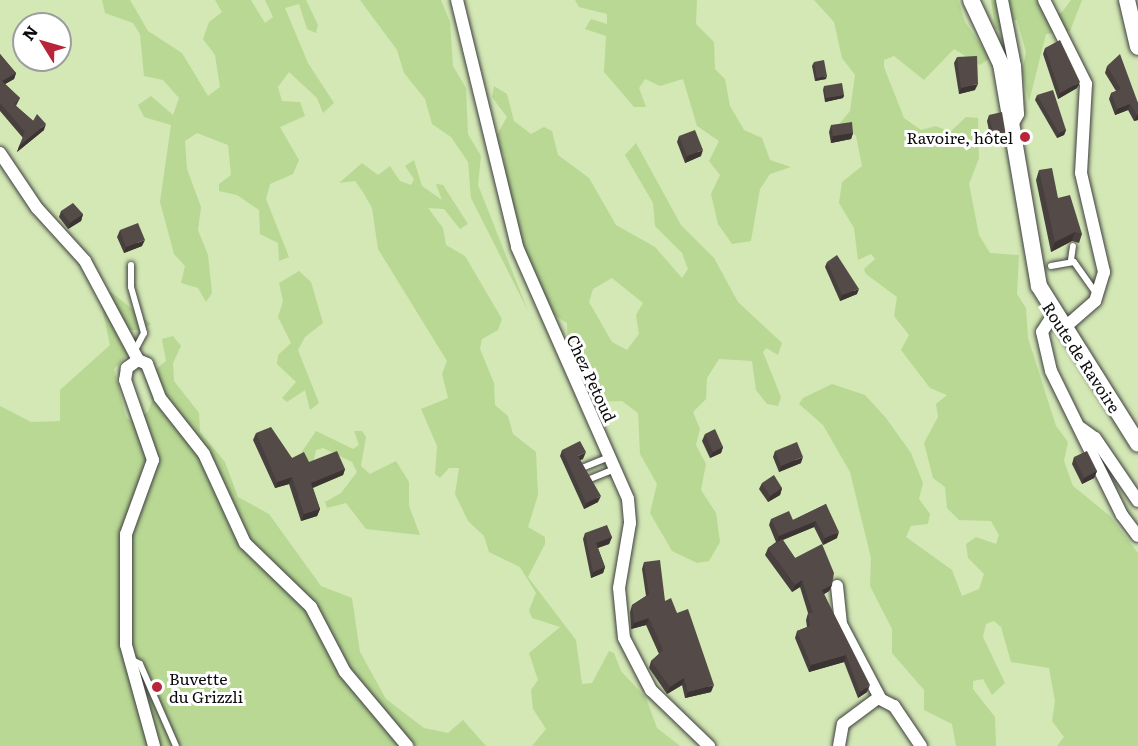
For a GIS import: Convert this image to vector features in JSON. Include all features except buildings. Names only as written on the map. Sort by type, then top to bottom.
[{"type":"street","name":"Chez Petoud","points":[[457,0],[517,247],[611,456],[630,515],[619,588],[624,638],[651,690],[709,746]]},
{"type":"street","name":"Route de Ravoire","points":[[971,0],[1001,64],[1034,270],[1053,315],[1138,444]]},
{"type":"street","points":[[1002,0],[1017,95],[1012,125]]},
{"type":"street","points":[[1044,0],[1086,84],[1082,173],[1104,259],[1098,296],[1064,329]]},
{"type":"street","points":[[1127,0],[1138,47]]},
{"type":"street","points":[[0,153],[44,216],[85,261],[137,354],[147,364],[163,402],[204,454],[245,543],[311,607],[345,672],[407,746]]},
{"type":"street","points":[[1053,315],[1042,332],[1051,371],[1122,515],[1138,536]]},
{"type":"street","points":[[137,354],[127,368],[125,380],[153,460],[126,534],[128,657],[154,746]]},
{"type":"street","points":[[1077,425],[1095,438],[1138,501]]},
{"type":"street","points":[[837,586],[841,624],[880,698],[894,706],[921,746]]},
{"type":"street","points":[[839,746],[851,715],[880,698]]},
{"type":"lane","points":[[1073,246],[1071,260],[1098,296]]},
{"type":"lane","points":[[1051,266],[1071,260]]},
{"type":"lane","points":[[131,265],[131,287],[144,333],[137,354]]},
{"type":"lane","points":[[582,468],[611,456]]},
{"type":"lane","points":[[590,479],[616,468]]},
{"type":"lane","points":[[128,657],[140,664],[176,746]]},
{"type":"green space","points":[[0,0],[1138,0],[1138,746],[0,746]]},
{"type":"green space","points":[[102,0],[130,0],[148,31],[182,53],[208,96],[220,87],[215,55],[203,39],[209,22],[222,12],[215,0],[251,0],[265,23],[273,17],[265,0],[306,0],[318,25],[316,33],[307,29],[299,4],[285,8],[308,63],[334,103],[323,113],[317,98],[289,72],[278,87],[282,101],[300,102],[305,116],[280,127],[299,160],[293,174],[270,184],[266,199],[289,257],[279,261],[278,243],[260,234],[259,210],[237,195],[219,191],[219,184],[231,175],[228,145],[197,133],[185,141],[187,169],[201,207],[198,230],[208,255],[212,293],[206,302],[198,288],[181,283],[185,266],[174,254],[160,202],[171,125],[144,117],[138,105],[151,96],[173,115],[179,98],[163,80],[144,76],[140,34],[133,23],[105,13]]},
{"type":"green space","points":[[360,0],[441,0],[450,22],[453,66],[466,88],[468,134],[481,156],[478,185],[528,311],[471,198],[468,162],[451,137],[432,124],[425,99],[404,73],[397,50]]},
{"type":"green space","points":[[575,0],[697,0],[696,24],[714,42],[715,69],[725,79],[730,106],[744,130],[762,138],[770,160],[791,167],[770,174],[760,189],[751,241],[732,244],[718,224],[711,194],[720,175],[709,161],[719,141],[697,126],[683,79],[660,86],[645,79],[639,88],[646,107],[634,107],[604,72],[606,36],[585,29],[591,19],[607,24],[607,14],[579,7]]},
{"type":"green space","points":[[814,0],[958,0],[965,22],[990,58],[980,65],[954,49],[924,80],[894,56],[884,60],[884,67],[904,118],[921,130],[936,126],[950,132],[966,117],[978,118],[979,158],[969,184],[979,235],[990,253],[1019,255],[1017,294],[1026,308],[1028,338],[1056,426],[1068,442],[1064,461],[1073,486],[1110,516],[1138,553],[1138,746],[1057,746],[1064,737],[1052,721],[1055,701],[1049,668],[1011,662],[1001,627],[994,621],[986,624],[983,637],[1005,683],[992,695],[983,679],[973,681],[973,689],[995,717],[996,746],[956,746],[952,724],[924,710],[924,690],[892,653],[892,629],[870,586],[871,558],[850,472],[823,425],[799,404],[803,398],[832,384],[865,395],[886,418],[911,453],[923,483],[919,499],[930,514],[928,524],[911,526],[906,537],[952,570],[962,596],[979,589],[984,574],[968,558],[966,544],[976,537],[996,544],[999,535],[991,521],[959,520],[947,508],[945,487],[933,478],[924,443],[938,417],[936,404],[947,395],[930,388],[901,350],[909,335],[894,316],[897,297],[866,274],[864,269],[875,259],[871,254],[858,260],[854,228],[839,203],[842,182],[862,166],[856,136],[840,123],[850,111],[855,75],[842,58],[834,22]]},
{"type":"green space","points":[[991,0],[1039,0],[1046,17],[1062,12],[1071,0],[1082,0],[1070,31],[1046,34],[1029,102],[1022,72],[1026,52],[1017,20],[1004,20],[1000,31],[995,28]]},
{"type":"green space","points":[[494,86],[507,94],[514,121],[531,134],[544,127],[552,131],[558,155],[589,178],[616,225],[655,247],[682,278],[688,269],[682,253],[655,226],[653,203],[625,155],[636,143],[681,225],[714,258],[738,302],[782,343],[778,355],[766,348],[763,352],[781,397],[778,406],[767,404],[756,390],[752,361],[719,359],[707,378],[706,399],[693,412],[700,429],[696,445],[706,464],[701,490],[716,513],[720,542],[709,561],[697,563],[672,551],[650,513],[657,484],[640,454],[638,413],[622,401],[594,402],[584,369],[568,345],[567,323],[546,310],[512,217],[503,153],[493,142],[507,117],[492,97]],"holes":[[[612,278],[643,303],[636,315],[639,334],[627,350],[612,342],[589,302],[593,289]]]},
{"type":"green space","points":[[414,160],[422,186],[442,200],[436,184],[443,185],[468,224],[460,229],[444,209],[428,208],[443,228],[446,245],[465,256],[502,319],[498,330],[482,339],[480,349],[494,383],[495,405],[508,416],[513,434],[536,452],[538,495],[528,527],[545,537],[545,544],[528,577],[576,640],[582,684],[592,683],[609,651],[614,653],[621,671],[646,698],[657,728],[680,746],[532,746],[546,729],[533,709],[531,690],[538,680],[529,653],[560,627],[532,618],[529,610],[536,593],[520,567],[489,552],[484,536],[468,521],[455,494],[459,468],[449,468],[440,478],[435,474],[437,446],[421,409],[448,398],[442,374],[447,361],[378,249],[372,208],[363,192],[355,181],[339,183],[362,163],[378,175],[390,166],[400,181],[411,185],[414,179],[405,166]]},
{"type":"green space","points":[[299,271],[311,282],[323,323],[305,337],[298,350],[319,403],[310,410],[305,390],[287,402],[282,398],[296,382],[277,364],[278,355],[291,343],[278,317],[283,301],[279,283]]},
{"type":"green space","points":[[111,292],[151,324],[142,330],[119,330],[120,342],[131,351],[114,369],[126,417],[131,421],[148,412],[152,401],[145,378],[166,361],[162,339],[173,336],[181,346],[173,363],[174,381],[199,413],[200,432],[225,462],[238,497],[269,514],[321,586],[352,598],[360,652],[386,699],[424,728],[448,733],[463,720],[486,746],[0,746],[0,406],[31,422],[60,421],[60,390],[110,345],[101,304]]},
{"type":"green space","points":[[316,431],[353,449],[359,445],[354,431],[362,431],[366,437],[361,466],[370,474],[396,461],[409,482],[409,506],[420,535],[366,529],[346,503],[327,508],[325,502],[341,493],[357,472],[352,462],[323,448],[316,450],[313,464],[299,456]]},
{"type":"place","name":"Ravoire, hôtel","points":[[1025,137]]},
{"type":"place","name":"Buvette du Grizzli","points":[[157,687]]}]
